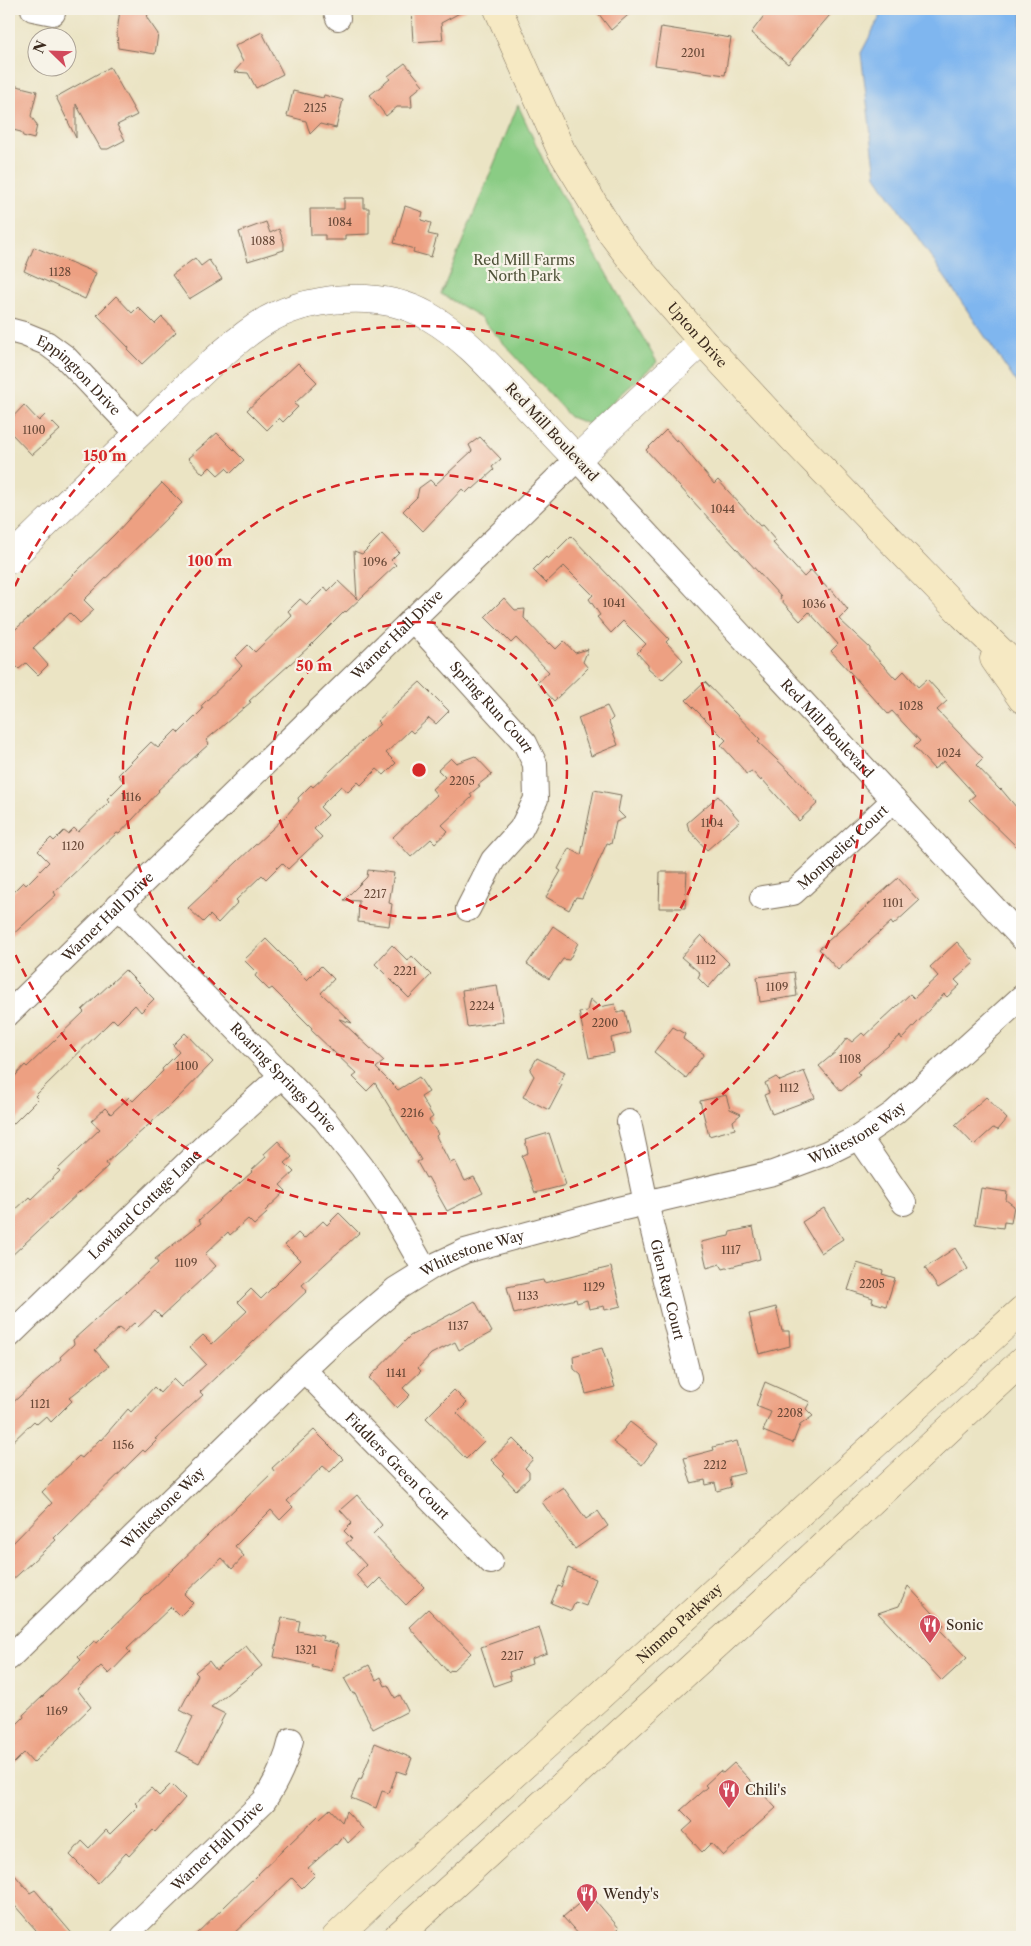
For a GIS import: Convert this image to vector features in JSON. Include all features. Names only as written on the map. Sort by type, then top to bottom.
[{"type":"main road","name":"Upton Drive","points":[[498,9],[561,150],[596,208],[634,263],[794,440],[963,615],[1022,672]]},
{"type":"main road","name":"Upton Drive","points":[[963,615],[1022,699]]},
{"type":"main road","name":"Nimmo Parkway","points":[[336,1937],[1022,1310]]},
{"type":"main road","points":[[397,1937],[1022,1362]]},
{"type":"street","name":"Red Mill Boulevard","points":[[9,560],[206,368],[259,325],[285,312],[312,303],[341,299],[370,300],[399,305],[426,315],[449,329],[470,346],[1022,938]]},
{"type":"street","name":"Eppington Drive","points":[[9,330],[46,343],[65,357],[138,434]]},
{"type":"street","name":"Warner Hall Drive","points":[[9,1013],[412,619],[702,340]]},
{"type":"street","name":"Spring Run Court","points":[[412,619],[525,743],[535,764],[536,800],[521,830],[493,860],[468,909]]},
{"type":"street","name":"Montpelier Court","points":[[762,898],[794,893],[894,800]]},
{"type":"street","name":"Roaring Springs Drive","points":[[117,906],[325,1120],[362,1167],[389,1207],[425,1270]]},
{"type":"street","name":"Whitestone Way","points":[[9,1658],[338,1338],[396,1290],[425,1270],[465,1251],[646,1203],[773,1173],[826,1153],[858,1137],[894,1114],[1022,997]]},
{"type":"street","name":"Lowland Cottage Lane","points":[[9,1336],[216,1135],[282,1074]]},
{"type":"street","name":"Glen Ray Court","points":[[629,1122],[646,1203],[689,1378]]},
{"type":"street","points":[[858,1137],[904,1203]]},
{"type":"street","name":"Fiddlers Green Court","points":[[304,1370],[492,1562]]},
{"type":"street","name":"Warner Hall Drive","points":[[123,1937],[264,1801],[277,1781],[287,1759],[291,1740]]},
{"type":"green space","name":"Red Mill Farms North Park","points":[[518,105],[550,175],[657,362],[588,424],[570,417],[480,317],[441,294]]},
{"type":"water","points":[[884,9],[1022,9],[1022,391],[876,176],[861,53]]},
{"type":"building","points":[[120,9],[149,9],[147,18],[158,34],[155,54],[118,48],[117,33]]},
{"type":"building","points":[[411,9],[467,9],[441,23],[443,40],[413,42]]},
{"type":"building","points":[[595,9],[635,9],[611,30]]},
{"type":"building","points":[[769,9],[835,9],[788,64],[751,33]]},
{"type":"building","points":[[661,27],[731,38],[725,75],[655,65]]},
{"type":"building","points":[[262,32],[283,74],[256,88],[248,73],[234,72],[243,62],[235,46]]},
{"type":"building","points":[[405,63],[423,85],[411,95],[412,107],[397,107],[386,116],[370,95],[390,79],[388,76]]},
{"type":"building","points":[[110,67],[137,115],[117,125],[125,140],[108,149],[101,149],[76,104],[76,138],[56,97]]},
{"type":"building","points":[[9,84],[37,91],[31,116],[37,125],[34,139],[23,136],[21,132],[9,129]]},
{"type":"building","points":[[293,91],[323,98],[324,95],[343,100],[336,128],[320,124],[310,134],[306,121],[287,116]]},
{"type":"building","points":[[344,198],[364,198],[364,208],[369,208],[369,234],[345,235],[345,240],[325,240],[325,235],[311,235],[310,209],[344,209]]},
{"type":"building","points":[[405,206],[423,212],[421,220],[431,223],[428,234],[437,236],[431,257],[413,252],[414,249],[394,243]]},
{"type":"building","points":[[266,222],[270,233],[279,229],[284,243],[284,250],[248,261],[239,232]]},
{"type":"building","points":[[34,247],[96,273],[85,299],[24,271]]},
{"type":"building","points":[[195,258],[201,266],[209,260],[222,279],[189,299],[172,275]]},
{"type":"building","points":[[116,296],[132,313],[138,307],[155,324],[162,317],[176,332],[142,364],[97,315]]},
{"type":"building","points":[[298,363],[317,382],[294,404],[298,407],[283,422],[279,418],[267,430],[247,410]]},
{"type":"building","points":[[24,405],[39,421],[45,415],[60,430],[32,455],[9,431],[9,421]]},
{"type":"building","points":[[666,430],[676,441],[677,439],[714,484],[718,480],[760,526],[762,525],[776,541],[773,543],[804,577],[811,570],[829,590],[831,589],[848,610],[839,619],[870,648],[870,651],[896,679],[904,671],[918,687],[927,679],[947,701],[937,710],[983,758],[976,765],[1001,789],[1022,814],[1022,852],[969,800],[975,795],[944,761],[934,769],[914,747],[920,741],[892,711],[888,714],[831,651],[838,644],[809,612],[800,621],[780,599],[781,597],[646,450]]},
{"type":"building","points":[[217,433],[244,460],[231,473],[226,468],[218,475],[210,467],[203,474],[188,458]]},
{"type":"building","points":[[480,437],[501,459],[492,467],[494,470],[473,489],[471,488],[466,493],[462,489],[423,531],[403,511],[417,497],[419,488],[430,480],[435,485],[472,451],[469,445]]},
{"type":"building","points":[[162,483],[182,503],[84,600],[94,610],[80,623],[70,613],[33,648],[48,665],[38,675],[26,663],[19,669],[9,659],[9,635],[115,534]]},
{"type":"building","points":[[382,534],[399,552],[391,560],[396,565],[249,701],[251,702],[206,740],[209,744],[158,790],[119,834],[117,833],[54,892],[56,895],[9,938],[9,896],[23,882],[26,885],[49,862],[38,851],[51,838],[54,841],[64,831],[68,834],[74,828],[78,832],[109,802],[107,799],[124,782],[118,775],[151,742],[158,748],[176,730],[179,733],[203,709],[201,706],[242,666],[235,658],[248,645],[255,652],[292,616],[288,611],[300,599],[307,605],[325,587],[328,591],[338,581],[357,599],[354,551],[362,554]]},
{"type":"building","points":[[571,536],[669,639],[666,642],[683,660],[662,680],[648,668],[648,665],[637,653],[646,644],[623,621],[611,633],[597,617],[600,615],[589,599],[593,595],[564,566],[546,583],[533,570],[546,557],[548,559]]},
{"type":"building","points":[[504,598],[515,610],[525,609],[524,618],[556,649],[564,641],[575,653],[588,649],[583,662],[588,668],[554,701],[537,683],[549,672],[516,638],[511,643],[485,617]]},
{"type":"building","points":[[420,682],[449,711],[436,724],[429,718],[413,733],[410,730],[386,753],[396,763],[384,775],[377,769],[361,785],[358,782],[348,792],[341,786],[320,807],[328,815],[314,829],[322,837],[288,869],[282,863],[266,879],[262,875],[236,900],[238,902],[218,923],[210,915],[203,922],[188,908],[286,816],[299,801],[298,798],[311,785],[313,787],[380,724],[377,721]]},
{"type":"building","points":[[705,682],[760,739],[758,742],[792,774],[818,803],[799,821],[762,779],[761,781],[752,771],[746,774],[721,745],[726,740],[686,700]]},
{"type":"building","points":[[607,706],[613,718],[609,722],[618,745],[591,756],[578,718]]},
{"type":"building","points":[[475,756],[492,774],[478,785],[480,786],[470,794],[472,797],[442,825],[448,831],[435,843],[431,839],[411,857],[393,837],[437,795],[432,789],[445,777],[438,770],[451,758],[456,763]]},
{"type":"building","points":[[594,790],[621,795],[618,811],[625,818],[616,822],[611,844],[607,843],[582,898],[576,897],[569,910],[546,897],[561,871],[558,869],[569,848],[581,855]]},
{"type":"building","points":[[718,796],[740,821],[707,850],[689,830],[687,823]]},
{"type":"building","points":[[368,870],[394,873],[389,903],[392,904],[389,926],[358,922],[359,901],[344,900],[367,877]]},
{"type":"building","points":[[660,872],[687,872],[685,908],[659,908]]},
{"type":"building","points":[[898,878],[919,901],[893,925],[891,922],[838,970],[819,949]]},
{"type":"building","points":[[553,926],[578,943],[569,960],[563,959],[549,979],[527,964]]},
{"type":"building","points":[[701,935],[729,963],[708,988],[698,978],[700,973],[681,957]]},
{"type":"building","points":[[266,939],[307,980],[321,966],[334,979],[321,993],[352,1023],[339,1019],[384,1061],[376,1068],[398,1090],[419,1077],[429,1092],[421,1097],[433,1117],[429,1120],[438,1134],[436,1136],[450,1163],[455,1161],[465,1181],[474,1177],[483,1193],[447,1211],[428,1177],[426,1178],[417,1162],[421,1160],[375,1083],[367,1091],[353,1077],[357,1074],[311,1030],[312,1028],[272,988],[269,990],[255,976],[257,973],[244,960]]},
{"type":"building","points":[[957,942],[975,962],[955,980],[960,985],[947,997],[944,994],[902,1039],[900,1036],[857,1072],[860,1075],[841,1091],[819,1066],[837,1051],[847,1038],[852,1042],[862,1033],[865,1036],[910,994],[914,998],[938,976],[930,967]]},
{"type":"building","points":[[392,945],[408,961],[412,956],[431,975],[409,998],[375,964]]},
{"type":"building","points":[[125,970],[154,999],[141,1012],[135,1005],[117,1023],[113,1019],[35,1096],[38,1099],[9,1128],[9,1083],[25,1065],[27,1067],[84,1012],[82,1010]]},
{"type":"building","points":[[794,972],[797,996],[760,1002],[757,977]]},
{"type":"building","points":[[497,985],[503,1022],[467,1027],[462,990]]},
{"type":"building","points":[[590,999],[599,1007],[615,1004],[617,1013],[625,1011],[630,1033],[611,1038],[614,1053],[589,1058],[579,1012],[587,1011]]},
{"type":"building","points":[[673,1027],[685,1034],[683,1039],[704,1054],[686,1078],[654,1052]]},
{"type":"building","points":[[185,1033],[213,1062],[173,1103],[106,1163],[108,1166],[9,1258],[9,1216],[29,1197],[31,1199],[60,1171],[58,1169],[100,1129],[91,1121],[105,1108],[111,1114],[129,1097],[133,1101],[163,1071],[162,1069],[179,1052],[173,1045]]},
{"type":"building","points":[[537,1058],[565,1072],[559,1084],[562,1085],[549,1110],[523,1097],[534,1076],[530,1070]]},
{"type":"building","points":[[804,1071],[815,1098],[772,1114],[764,1095],[769,1093],[765,1083],[776,1077],[780,1081]]},
{"type":"building","points":[[726,1095],[730,1109],[741,1114],[733,1121],[735,1129],[709,1136],[700,1101]]},
{"type":"building","points":[[986,1097],[1007,1119],[998,1130],[993,1128],[974,1145],[955,1125]]},
{"type":"building","points":[[549,1133],[566,1185],[535,1193],[522,1156],[528,1153],[525,1140]]},
{"type":"building","points":[[278,1141],[292,1157],[285,1163],[294,1172],[280,1185],[286,1191],[265,1211],[267,1213],[254,1225],[248,1219],[230,1235],[228,1232],[205,1254],[216,1266],[161,1317],[155,1311],[138,1327],[134,1323],[124,1332],[119,1328],[95,1350],[109,1366],[69,1398],[72,1401],[51,1422],[46,1416],[37,1424],[34,1421],[9,1445],[9,1406],[61,1359],[60,1357],[74,1344],[73,1340],[158,1263],[155,1259],[201,1223],[199,1220],[252,1172],[266,1157],[264,1154]]},
{"type":"building","points":[[981,1188],[1007,1192],[1006,1200],[1014,1206],[1011,1223],[1004,1222],[1003,1228],[975,1224]]},
{"type":"building","points":[[824,1208],[843,1239],[821,1253],[802,1222]]},
{"type":"building","points":[[339,1213],[359,1233],[302,1285],[307,1291],[200,1392],[203,1395],[155,1439],[157,1440],[145,1452],[143,1450],[54,1538],[56,1540],[9,1583],[9,1547],[52,1503],[42,1492],[79,1456],[82,1458],[101,1440],[128,1409],[131,1412],[154,1387],[160,1393],[173,1379],[181,1387],[206,1364],[190,1347],[203,1335],[212,1344],[247,1311],[238,1302],[251,1289],[261,1299],[300,1260],[285,1245],[298,1233],[304,1239],[323,1221],[327,1225]]},
{"type":"building","points":[[753,1227],[760,1259],[723,1269],[720,1264],[707,1268],[701,1242],[729,1236],[730,1232]]},
{"type":"building","points":[[955,1248],[968,1269],[938,1288],[925,1268]]},
{"type":"building","points":[[857,1263],[883,1271],[882,1274],[895,1278],[886,1306],[872,1302],[873,1298],[848,1290]]},
{"type":"building","points":[[611,1267],[621,1306],[605,1310],[604,1306],[589,1309],[587,1300],[577,1303],[576,1299],[514,1314],[507,1287],[543,1280],[544,1283]]},
{"type":"building","points":[[475,1301],[492,1332],[459,1350],[455,1342],[431,1354],[418,1368],[421,1371],[403,1388],[410,1395],[397,1408],[369,1378],[410,1336]]},
{"type":"building","points":[[776,1307],[782,1331],[789,1331],[790,1346],[759,1354],[749,1314]]},
{"type":"building","points":[[602,1348],[615,1387],[586,1394],[581,1375],[574,1369],[573,1356]]},
{"type":"building","points":[[765,1382],[810,1402],[806,1409],[813,1416],[800,1425],[793,1443],[763,1431],[771,1412],[756,1406]]},
{"type":"building","points":[[454,1390],[467,1403],[457,1413],[484,1441],[466,1459],[426,1418]]},
{"type":"building","points":[[630,1422],[658,1444],[642,1465],[613,1442]]},
{"type":"building","points":[[314,1430],[343,1459],[330,1472],[323,1466],[287,1501],[293,1507],[280,1520],[271,1510],[235,1546],[244,1556],[232,1569],[222,1558],[184,1594],[193,1603],[180,1616],[171,1607],[127,1649],[130,1652],[109,1674],[101,1666],[77,1689],[91,1707],[33,1763],[24,1753],[9,1768],[9,1732],[24,1717],[23,1715],[81,1660],[78,1657],[94,1641],[97,1643],[274,1471],[272,1468]]},
{"type":"building","points":[[513,1439],[533,1459],[525,1468],[529,1472],[529,1478],[516,1490],[502,1475],[504,1473],[491,1460]]},
{"type":"building","points":[[737,1441],[745,1473],[729,1477],[731,1487],[717,1491],[715,1483],[706,1485],[705,1480],[691,1483],[684,1458],[714,1450],[713,1447]]},
{"type":"building","points":[[563,1487],[586,1519],[598,1511],[608,1526],[575,1549],[542,1502]]},
{"type":"building","points":[[357,1495],[382,1525],[373,1534],[424,1587],[406,1605],[380,1578],[369,1589],[356,1575],[366,1565],[346,1543],[352,1539],[344,1531],[352,1523],[340,1510]]},
{"type":"building","points":[[568,1568],[596,1579],[586,1606],[575,1602],[571,1611],[551,1603],[558,1586],[561,1587]]},
{"type":"building","name":"Sonic","points":[[908,1586],[944,1625],[940,1630],[967,1658],[942,1681],[878,1613],[899,1606]]},
{"type":"building","points":[[428,1609],[471,1653],[452,1671],[448,1672],[409,1627]]},
{"type":"building","points":[[282,1617],[300,1621],[298,1631],[323,1636],[322,1640],[338,1644],[332,1671],[274,1657]]},
{"type":"building","points":[[539,1627],[547,1653],[531,1659],[532,1664],[509,1672],[511,1680],[494,1686],[481,1647]]},
{"type":"building","points":[[246,1646],[262,1666],[211,1707],[225,1714],[199,1763],[176,1751],[193,1717],[180,1710],[198,1675],[195,1672],[209,1661],[216,1670]]},
{"type":"building","points":[[369,1665],[376,1680],[381,1677],[385,1686],[388,1685],[395,1698],[400,1695],[408,1711],[373,1729],[355,1693],[353,1694],[344,1678]]},
{"type":"building","points":[[375,1743],[412,1758],[406,1774],[397,1771],[389,1793],[382,1791],[376,1808],[351,1798],[359,1779],[361,1780]]},
{"type":"building","name":"Chili's","points":[[734,1763],[776,1808],[723,1856],[711,1843],[702,1852],[683,1831],[693,1822],[681,1810],[707,1787],[705,1785],[720,1771],[723,1773]]},
{"type":"building","points":[[171,1784],[185,1798],[155,1832],[153,1830],[129,1856],[126,1853],[98,1883],[70,1855],[82,1841],[89,1848],[106,1830],[110,1834],[138,1806],[135,1803],[151,1788],[159,1796]]},
{"type":"building","points":[[330,1809],[342,1822],[346,1811],[363,1829],[348,1843],[343,1836],[336,1845],[308,1868],[315,1875],[302,1888],[292,1878],[230,1937],[193,1937],[318,1816],[320,1818]]},
{"type":"building","points":[[9,1868],[30,1893],[35,1890],[75,1937],[42,1937],[9,1899]]},
{"type":"building","name":"Wendy's","points":[[590,1894],[619,1928],[617,1930],[623,1937],[581,1937],[563,1917]]},
{"type":"place","name":"Sonic","points":[[930,1644]]},
{"type":"place","name":"Chili's","points":[[729,1809]]},
{"type":"place","name":"Wendy's","points":[[587,1913]]}]
